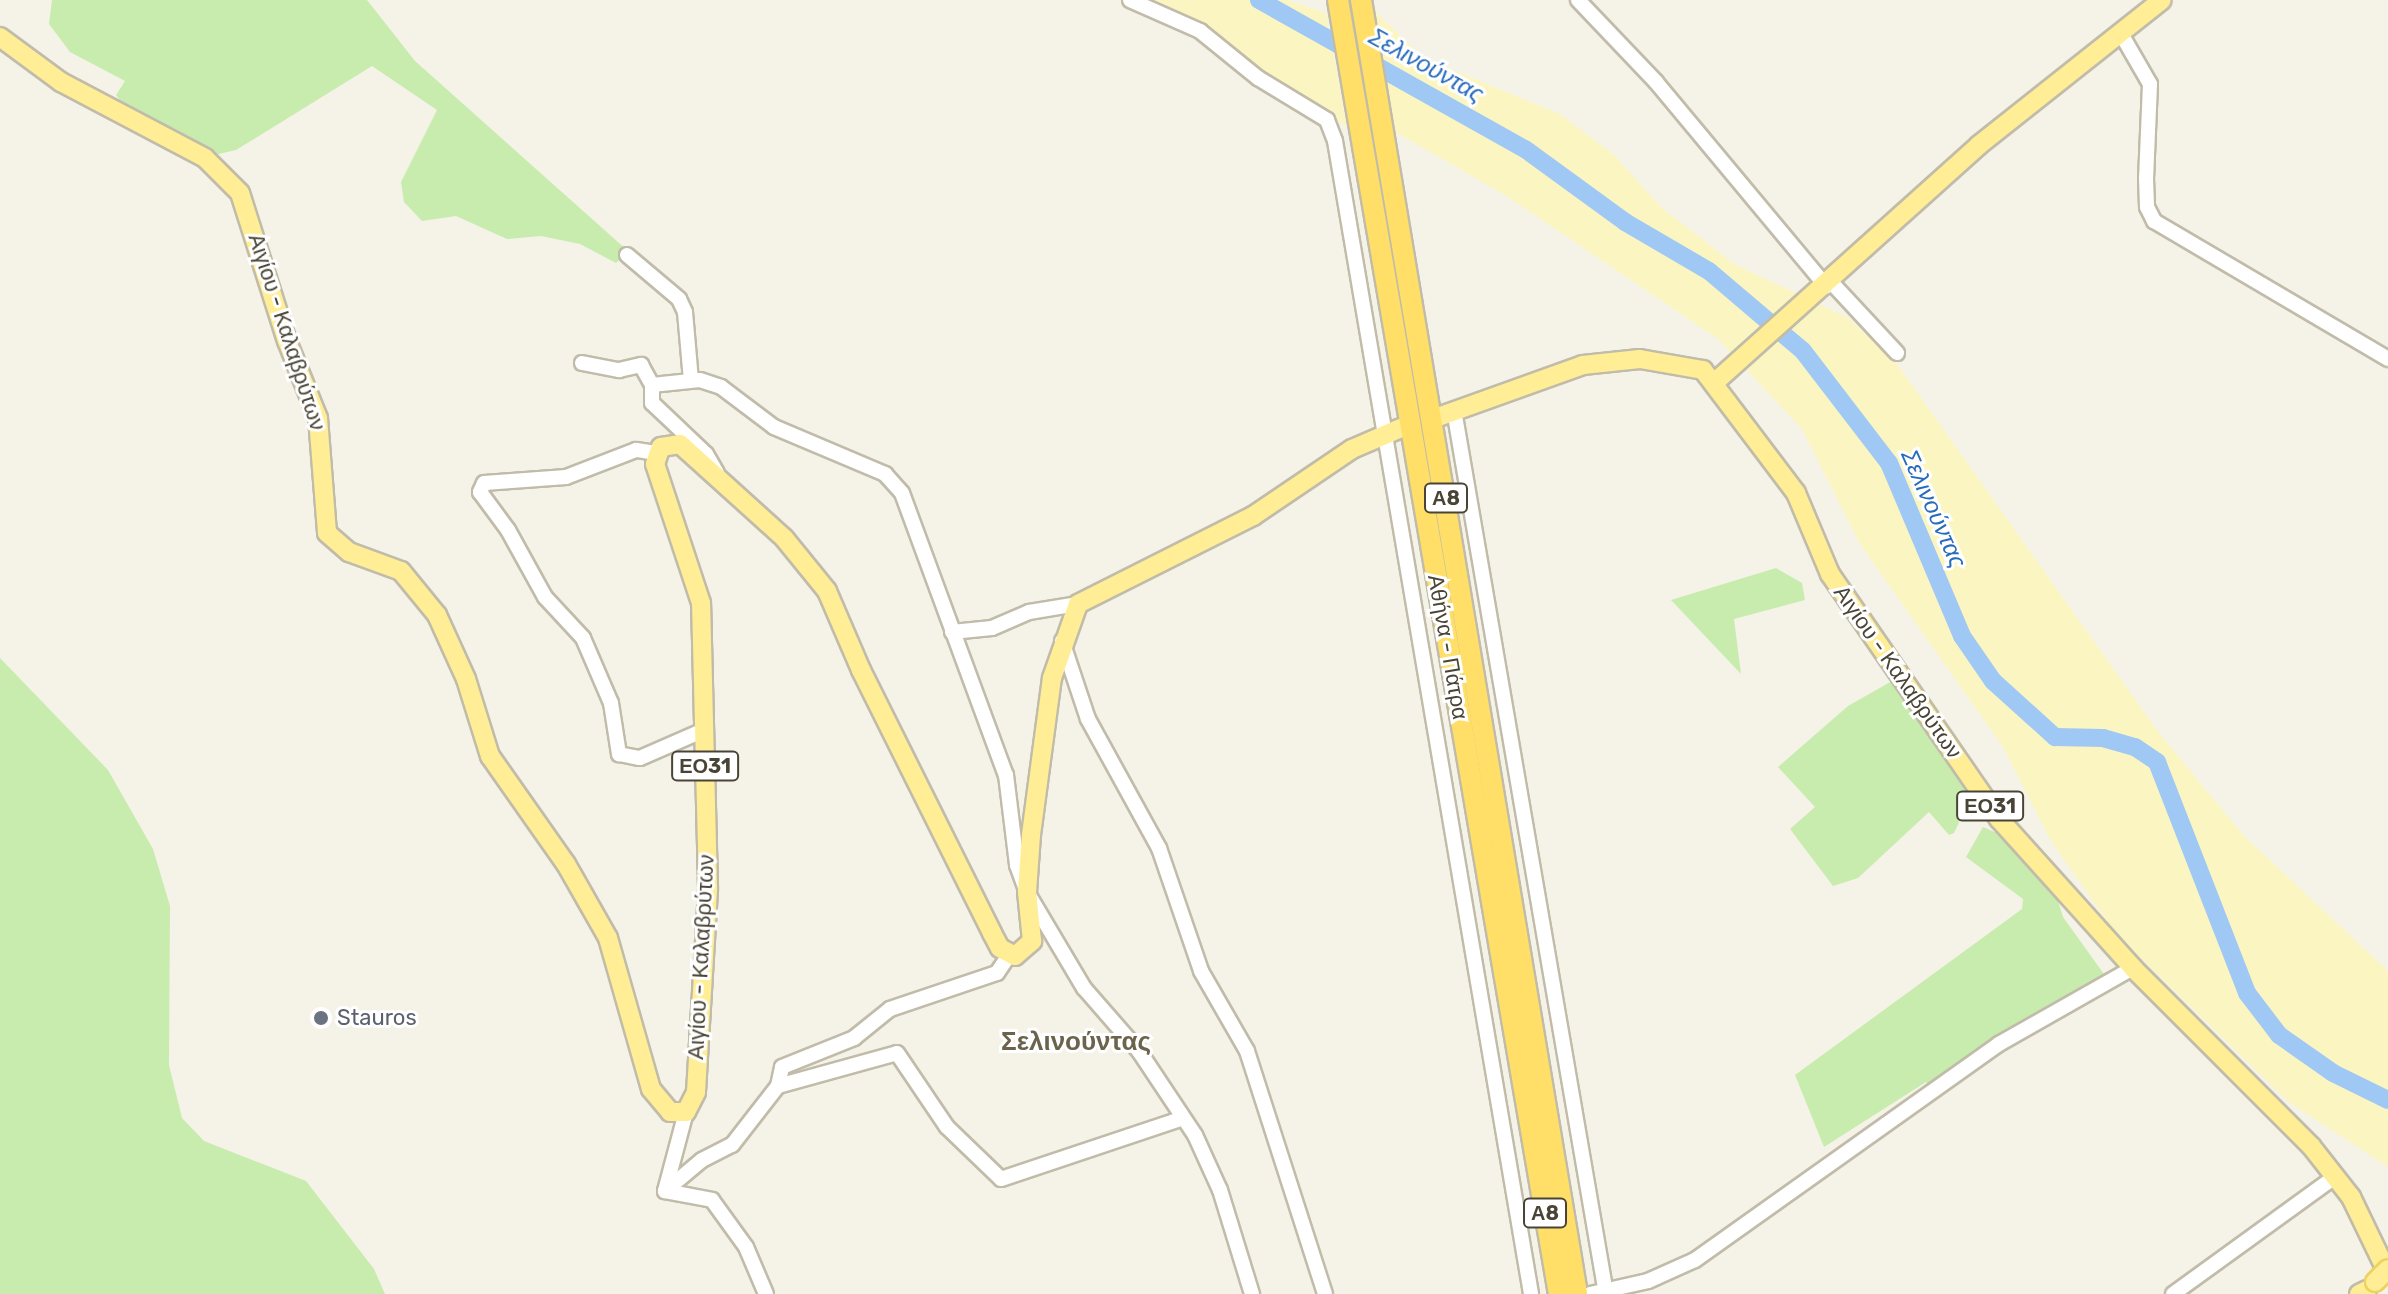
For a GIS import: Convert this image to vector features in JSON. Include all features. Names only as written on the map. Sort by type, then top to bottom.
[{"type":"highway","name":"Αθήνα - Πάτρα","points":[[1338,0],[1559,1294]]},
{"type":"highway","name":"Αθήνα - Πάτρα","points":[[1361,0],[1577,1294]]},
{"type":"highway","points":[[1570,1249],[1597,1293]]},
{"type":"main road","points":[[1714,383],[1828,284],[1979,145],[2162,0]]},
{"type":"main road","name":"Αιγίου - Καλαβρύτων","points":[[0,37],[61,82],[205,158],[240,193],[287,341],[318,418],[327,533],[349,552],[401,571],[437,615],[466,679],[490,756],[566,864],[608,938],[654,1097],[670,1112],[686,1112],[696,1092],[695,1034],[708,909],[701,603],[655,464],[656,453]]},
{"type":"main road","name":"Αιγίου - Καλαβρύτων","points":[[1446,414],[1603,361],[1640,359],[1697,367],[1714,383],[1796,493],[1830,574],[1999,819],[2133,968],[2336,1176],[2374,1284]]},
{"type":"main road","points":[[656,453],[666,443],[680,444],[804,559],[827,591],[887,722],[992,933],[1009,955],[1028,950],[1032,941],[1027,892],[1050,692],[1062,641],[1078,604],[1253,516],[1352,449],[1394,431]]},
{"type":"street","points":[[1130,0],[1200,31],[1258,78],[1327,120],[1394,431],[1458,869],[1531,1294]]},
{"type":"street","points":[[1578,0],[1656,82],[1828,284],[1897,353]]},
{"type":"street","points":[[2120,32],[2150,84],[2146,178],[2147,207],[2154,221],[2388,359]]},
{"type":"street","points":[[627,255],[679,299],[685,312],[691,380]]},
{"type":"street","points":[[582,363],[619,370],[641,365],[652,385],[652,403],[706,454],[723,484]]},
{"type":"street","points":[[652,385],[691,380],[721,387],[757,409],[774,427],[893,481],[916,523],[952,632],[1006,775],[1017,865],[1027,892],[1084,988],[1139,1051],[1183,1118],[1217,1183],[1252,1294]]},
{"type":"street","points":[[1446,414],[1526,832],[1597,1293],[1648,1281],[1695,1260],[1999,1044],[2133,968]]},
{"type":"street","points":[[656,453],[636,450],[566,477],[487,482],[480,492],[508,530],[545,597],[583,638],[611,703],[619,754],[640,758],[704,730]]},
{"type":"street","points":[[952,632],[992,628],[1021,615],[1078,604]]},
{"type":"street","points":[[1062,641],[1088,719],[1159,848],[1201,971],[1247,1051],[1325,1294]]},
{"type":"street","points":[[1508,840],[1526,832]]},
{"type":"street","points":[[1458,869],[1473,861]]},
{"type":"street","points":[[665,1191],[702,1160],[732,1145],[778,1086],[782,1067],[854,1038],[890,1009],[997,973],[1009,955]]},
{"type":"street","points":[[778,1086],[901,1054],[940,1119],[1001,1179],[1183,1118]]},
{"type":"street","points":[[665,1191],[686,1112]]},
{"type":"street","points":[[2173,1294],[2336,1176]]},
{"type":"street","points":[[665,1191],[712,1200],[746,1247],[766,1294]]},
{"type":"green space","points":[[52,0],[367,0],[415,61],[628,251],[616,263],[580,244],[541,236],[507,239],[456,216],[422,221],[404,202],[401,182],[437,110],[372,66],[236,150],[210,156],[123,104],[116,95],[125,81],[70,52],[49,24]]},
{"type":"green space","points":[[1776,568],[1802,583],[1805,600],[1734,619],[1741,674],[1671,600]]},
{"type":"green space","points":[[0,658],[108,770],[153,849],[170,906],[169,1065],[182,1118],[204,1141],[306,1181],[374,1269],[385,1294],[0,1294]]},
{"type":"green space","points":[[1892,681],[1971,797],[1954,833],[1949,835],[1929,812],[1858,878],[1833,886],[1790,829],[1815,807],[1778,767],[1848,706]]},
{"type":"green space","points":[[1983,827],[1997,833],[2057,898],[2063,917],[2106,977],[1992,1041],[1931,1088],[1926,1082],[1824,1147],[1795,1075],[2022,909],[2023,899],[1966,857]]},
{"type":"sand","points":[[1148,0],[1287,0],[1326,13],[1347,127],[1209,34]]},
{"type":"sand","points":[[1368,5],[1424,58],[1560,114],[1614,155],[1661,207],[1734,264],[1848,318],[1897,364],[2159,733],[2244,836],[2388,971],[2388,1167],[2289,1102],[2116,934],[2050,839],[2003,747],[1860,544],[1802,429],[1718,339],[1505,195],[1390,129]]},
{"type":"waterway","name":"Σελινούντας","points":[[1259,0],[1525,149],[1625,222],[1709,271],[1803,351],[1889,463],[1962,636],[1993,681],[2055,737],[2103,738],[2135,747],[2157,762],[2247,993],[2279,1035],[2333,1073],[2388,1100]]},
{"type":"place","name":"Stauros","points":[[321,1018]]},
{"type":"district","name":"Σελινούντας","points":[[1076,1042]]}]
